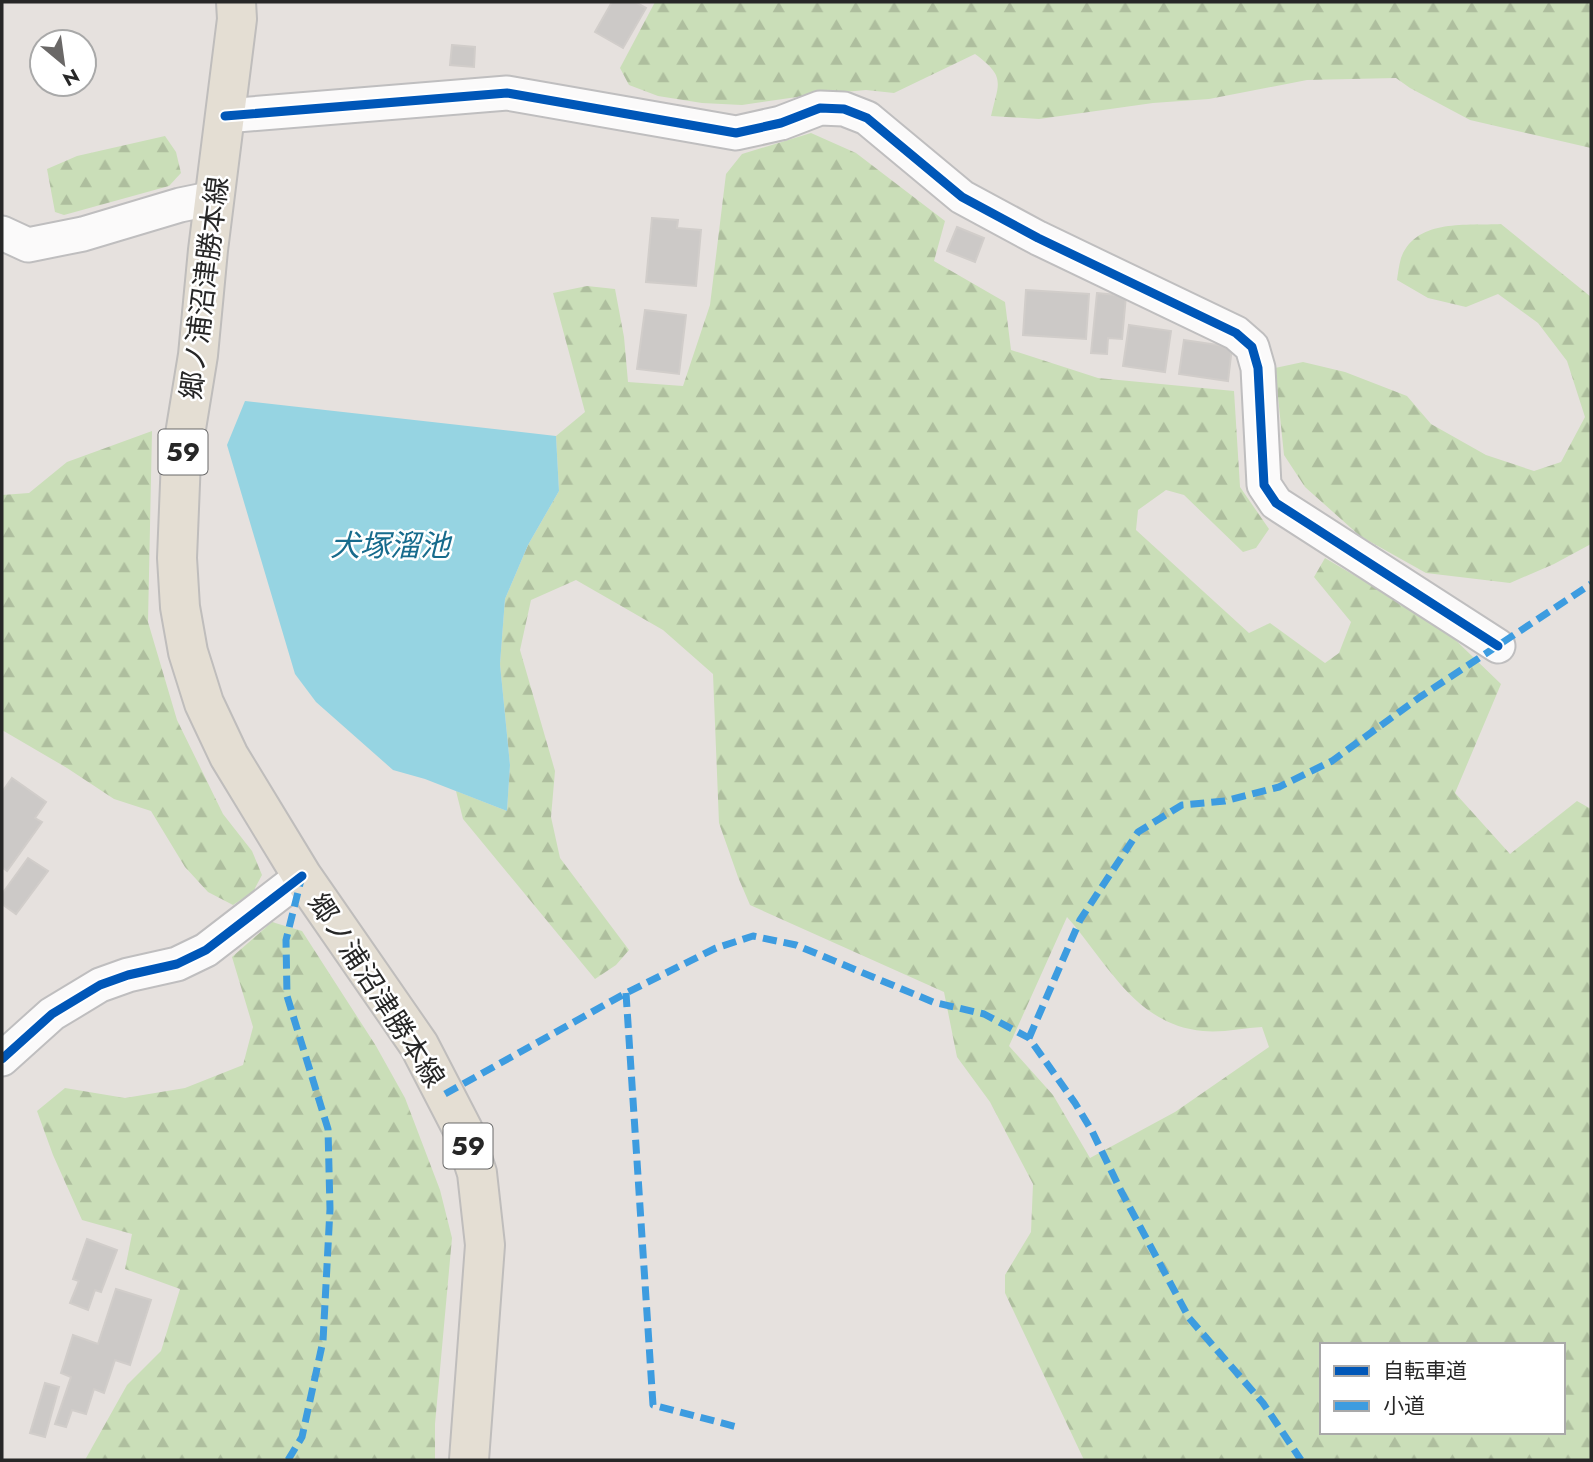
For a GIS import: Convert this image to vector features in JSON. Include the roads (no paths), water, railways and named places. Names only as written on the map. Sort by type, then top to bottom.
[{"type":"main road","name":"郷ノ浦沼津勝本線","points":[[236,2],[237,19],[214,198],[198,355],[181,459],[177,558],[180,607],[188,652],[204,703],[229,756],[302,876],[419,1045],[463,1130],[477,1173],[485,1245],[469,1460]]},
{"type":"street","points":[[225,116],[507,93],[736,133],[781,122],[820,108],[844,109],[867,118],[961,197],[1038,238],[1236,333],[1252,347],[1258,368],[1264,485],[1276,503],[1498,646]]},
{"type":"street","points":[[2,233],[28,245],[83,234],[180,205],[214,198]]},
{"type":"street","points":[[2,1059],[52,1014],[100,985],[128,975],[177,964],[206,950],[302,876]]},
{"type":"water","name":"犬塚溜池","points":[[245,401],[556,436],[559,491],[528,545],[505,599],[500,664],[510,765],[507,811],[425,779],[393,770],[316,702],[295,674],[227,445]]}]
